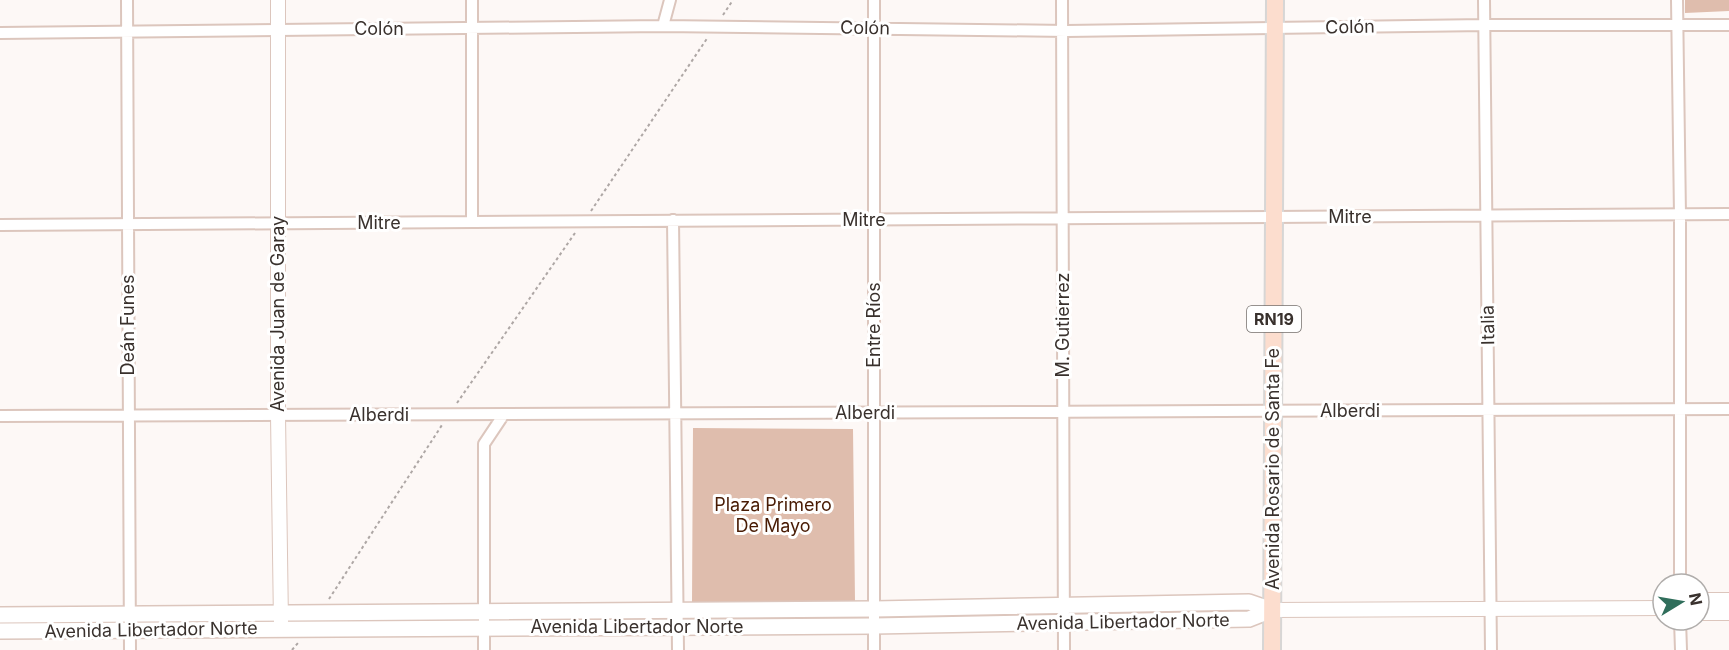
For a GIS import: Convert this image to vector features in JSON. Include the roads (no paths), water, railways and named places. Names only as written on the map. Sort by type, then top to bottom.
[{"type":"main road","name":"Avenida Rosario de Santa Fe","points":[[1272,650],[1275,0]]},
{"type":"main road","name":"Avenida Libertador Norte","points":[[280,621],[318,614],[484,610],[874,609],[1250,602],[1272,610]]},
{"type":"main road","name":"Avenida Libertador Norte","points":[[0,615],[130,622],[280,621],[484,627],[678,627],[1064,624],[1249,619],[1272,610]]},
{"type":"main road","name":"Avenida Libertador Norte","points":[[0,631],[130,622]]},
{"type":"street","name":"Deán Funes","points":[[127,0],[130,650]]},
{"type":"street","name":"Avenida Juan de Garay","points":[[278,0],[280,621]]},
{"type":"street","points":[[472,0],[472,222]]},
{"type":"street","points":[[663,26],[670,0]]},
{"type":"street","name":"Entre Ríos","points":[[874,0],[874,650]]},
{"type":"street","name":"M. Gutierrez","points":[[1062,0],[1064,650]]},
{"type":"street","name":"Italia","points":[[1484,0],[1491,650]]},
{"type":"street","points":[[1677,0],[1680,215],[1680,572]]},
{"type":"street","name":"Colón","points":[[0,33],[663,26],[1063,31],[1485,25],[1729,25]]},
{"type":"street","name":"Mitre","points":[[0,225],[1729,214]]},
{"type":"street","points":[[673,220],[678,650]]},
{"type":"street","name":"Alberdi","points":[[0,416],[1729,409]]},
{"type":"street","points":[[484,650],[484,444],[504,414]]},
{"type":"street","points":[[1711,600],[1729,600]]},
{"type":"street","name":"Avenida Libertador Norte","points":[[1272,610],[1651,608]]},
{"type":"street","points":[[1711,613],[1729,613]]},
{"type":"street","points":[[1680,632],[1681,650]]},
{"type":"park label","name":"Plaza Primero De Mayo","points":[[773,515]]}]
